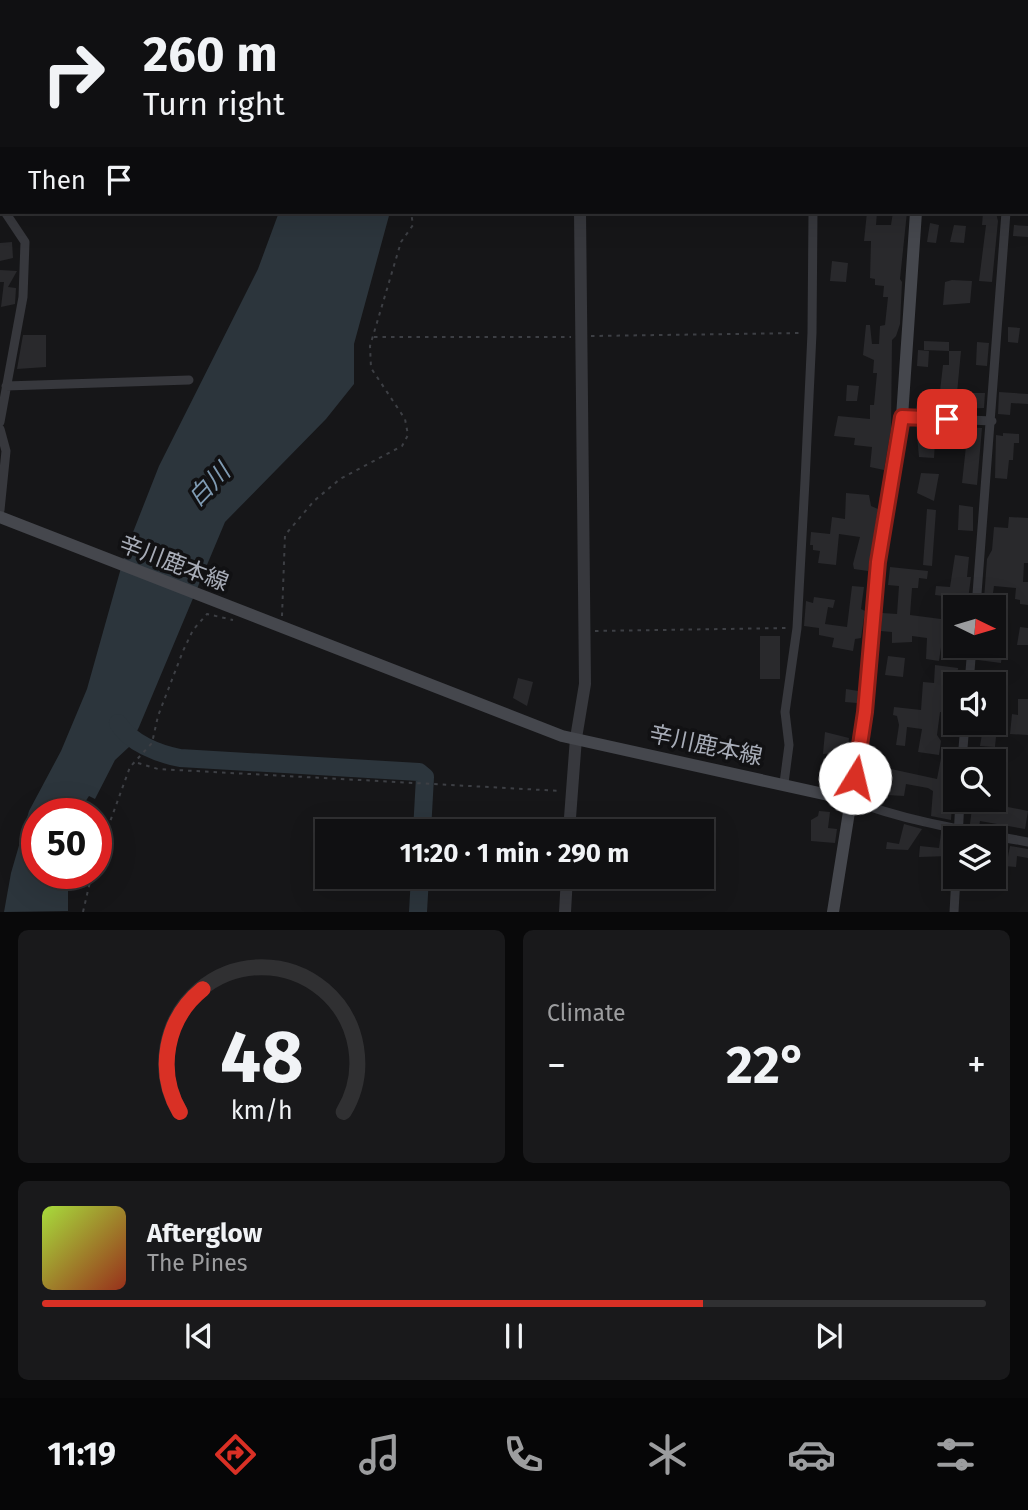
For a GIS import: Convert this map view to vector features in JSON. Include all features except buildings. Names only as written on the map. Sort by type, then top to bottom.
[{"type":"main road","points":[[833,912],[865,712],[878,562],[902,417],[916,214]]},
{"type":"main road","name":"辛川鹿本線","points":[[0,517],[521,720],[576,738],[851,800]]},
{"type":"street","points":[[0,422],[23,297],[25,242],[6,214]]},
{"type":"street","points":[[570,819],[576,738],[585,684],[586,631],[580,214]]},
{"type":"street","points":[[784,783],[789,746],[785,712],[797,628],[812,333],[813,214]]},
{"type":"street","points":[[976,595],[992,421],[1006,214]]},
{"type":"street","points":[[6,386],[189,380]]},
{"type":"street","points":[[902,417],[992,421]]},
{"type":"street","points":[[0,429],[6,451],[0,510]]},
{"type":"street","points":[[851,800],[878,811],[943,829]]},
{"type":"street","points":[[1006,839],[1028,842]]},
{"type":"street","points":[[565,912],[566,889]]},
{"type":"street","points":[[954,912],[955,889]]},
{"type":"path","points":[[281,628],[285,535],[314,500],[340,479],[402,446],[408,435],[405,419],[371,368],[373,337],[401,242],[413,225],[411,214]]},
{"type":"path","points":[[373,337],[812,333]]},
{"type":"path","points":[[112,816],[130,767],[152,743],[158,716],[193,630],[207,614],[234,620]]},
{"type":"path","points":[[586,631],[797,628]]},
{"type":"path","points":[[136,763],[158,769],[415,785],[572,791]]},
{"type":"path","points":[[83,912],[88,889]]},
{"type":"water","name":"白川","points":[[278,214],[389,214],[354,344],[354,384],[326,419],[225,522],[139,727],[129,747],[115,760],[96,798],[36,798],[61,751],[87,689],[126,550],[159,466],[258,269]]},
{"type":"water","points":[[21,839],[21,889],[68,889],[68,911],[4,912]]},
{"type":"waterway","points":[[118,723],[146,747],[180,758],[419,772],[425,777],[423,819]]},
{"type":"waterway","points":[[418,912],[419,889]]},
{"type":"route","points":[[855,778],[865,712],[878,562],[902,417],[947,419]]}]
